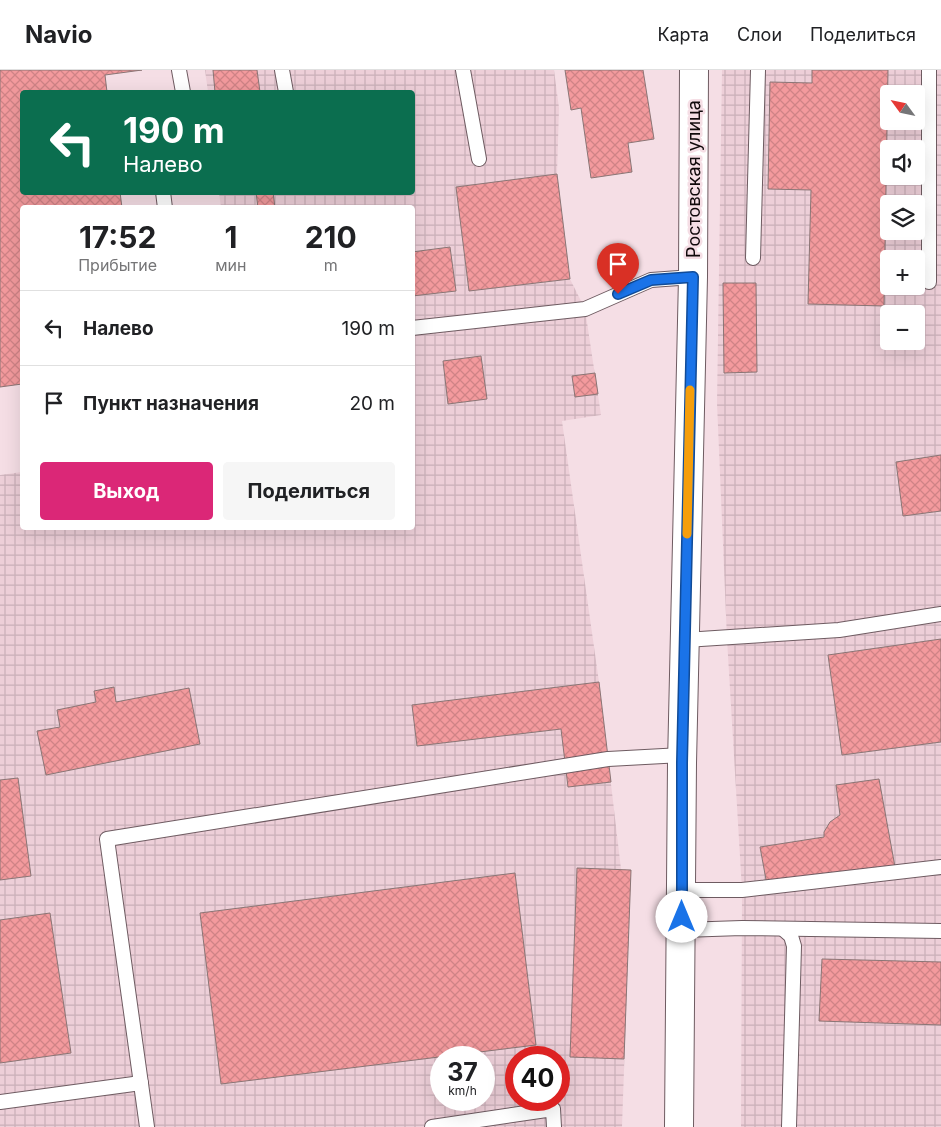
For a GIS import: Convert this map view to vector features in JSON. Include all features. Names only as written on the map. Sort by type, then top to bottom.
[{"type":"street","name":"Ростовская улица","points":[[679,1127],[682,755],[693,277],[694,70]]},
{"type":"lane","points":[[179,70],[183,90]]},
{"type":"lane","points":[[282,70],[286,90]]},
{"type":"lane","points":[[463,70],[478,159]]},
{"type":"lane","points":[[753,258],[758,70]]},
{"type":"lane","points":[[929,70],[930,282]]},
{"type":"lane","points":[[415,328],[585,309],[651,280],[693,277]]},
{"type":"lane","points":[[685,640],[839,630],[941,614]]},
{"type":"lane","points":[[147,1127],[106,839],[608,759],[682,755]]},
{"type":"lane","points":[[682,890],[742,890],[941,867]]},
{"type":"lane","points":[[682,930],[742,928],[941,931]]},
{"type":"lane","points":[[783,929],[791,936],[794,946],[789,1127]]},
{"type":"lane","points":[[0,1102],[141,1083]]},
{"type":"lane","points":[[432,1127],[554,1109],[554,1127]]},
{"type":"shaded area","points":[[205,70],[554,70],[559,108],[557,174],[456,187],[469,291],[570,279],[585,309],[601,415],[562,421],[599,682],[621,869],[631,870],[622,1127],[0,1127],[0,475],[20,472],[20,530],[415,530],[415,205],[221,205],[219,195],[415,195],[415,90],[208,90]]},
{"type":"shaded area","points":[[722,70],[941,70],[941,1127],[741,1127],[742,890],[727,639],[717,403]]},
{"type":"building","points":[[0,70],[142,70],[105,75],[107,90],[20,90],[20,195],[120,195],[122,205],[20,205],[20,384],[0,387]]},
{"type":"building","points":[[213,70],[257,70],[260,90],[215,90]]},
{"type":"building","points":[[565,70],[643,70],[654,139],[628,143],[632,172],[591,178],[581,108],[571,110]]},
{"type":"building","points":[[812,70],[888,70],[888,85],[880,85],[880,130],[887,130],[887,140],[880,140],[880,185],[886,185],[886,195],[880,195],[880,240],[885,240],[885,250],[880,250],[880,295],[884,295],[884,305],[808,304],[811,190],[768,189],[770,82],[812,83]]},
{"type":"building","points":[[557,174],[570,279],[469,291],[456,187]]},
{"type":"building","points":[[256,195],[273,195],[275,205],[258,205]]},
{"type":"building","points":[[450,247],[456,291],[415,296],[415,252]]},
{"type":"building","points":[[723,283],[756,283],[757,372],[724,373]]},
{"type":"building","points":[[481,356],[487,399],[448,404],[443,361]]},
{"type":"building","points":[[595,373],[598,394],[575,397],[572,376]]},
{"type":"building","points":[[941,455],[941,511],[903,516],[896,462]]},
{"type":"building","points":[[941,639],[941,742],[842,755],[828,655]]},
{"type":"building","points":[[599,682],[611,782],[568,787],[561,729],[417,746],[412,705]]},
{"type":"building","points":[[114,687],[116,702],[189,688],[200,744],[46,775],[37,731],[60,727],[57,710],[96,702],[94,691]]},
{"type":"building","points":[[18,778],[31,876],[0,880],[0,780]]},
{"type":"building","points":[[879,779],[895,867],[767,885],[760,847],[824,837],[824,832],[830,822],[840,815],[836,785]]},
{"type":"building","points":[[577,868],[631,870],[624,1059],[570,1057]]},
{"type":"building","points":[[515,873],[536,1045],[505,1046],[505,1049],[495,1050],[495,1046],[430,1046],[430,1058],[221,1084],[200,913]]},
{"type":"building","points":[[50,913],[71,1053],[0,1063],[0,920]]},
{"type":"building","points":[[822,959],[941,962],[941,1025],[819,1021]]},
{"type":"slow traffic","points":[[687,534],[690,390]]},
{"type":"route","points":[[618,294],[651,280],[693,277],[682,763],[682,917]]}]
